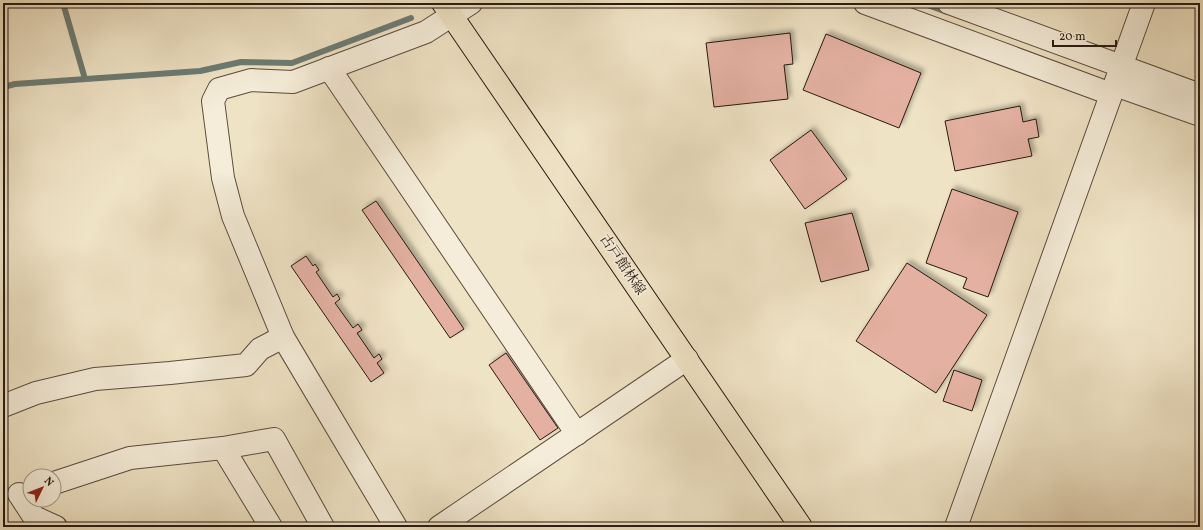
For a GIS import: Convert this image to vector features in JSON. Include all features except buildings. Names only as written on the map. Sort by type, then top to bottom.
[{"type":"main road","name":"古戸館林線","points":[[447,9],[801,527]]},
{"type":"street","points":[[396,527],[283,337],[233,216],[223,178],[213,101],[219,89],[251,80],[293,82],[426,32],[447,9],[471,3]]},
{"type":"street","points":[[866,3],[1116,82],[1200,95]]},
{"type":"street","points":[[949,3],[1116,82],[1200,115]]},
{"type":"street","points":[[956,527],[1144,3]]},
{"type":"street","points":[[329,68],[577,434]]},
{"type":"street","points":[[3,406],[36,393],[95,379],[170,374],[246,365],[260,349],[283,337]]},
{"type":"street","points":[[439,527],[687,359]]},
{"type":"street","points":[[62,479],[130,458],[223,448],[274,440],[323,527]]},
{"type":"street","points":[[223,448],[271,527]]},
{"type":"street","points":[[17,496],[34,517],[56,527]]},
{"type":"waterway","points":[[63,3],[85,79]]},
{"type":"waterway","points":[[922,3],[947,12]]},
{"type":"waterway","points":[[3,87],[15,84],[200,71],[241,62],[292,63],[411,18]]}]
